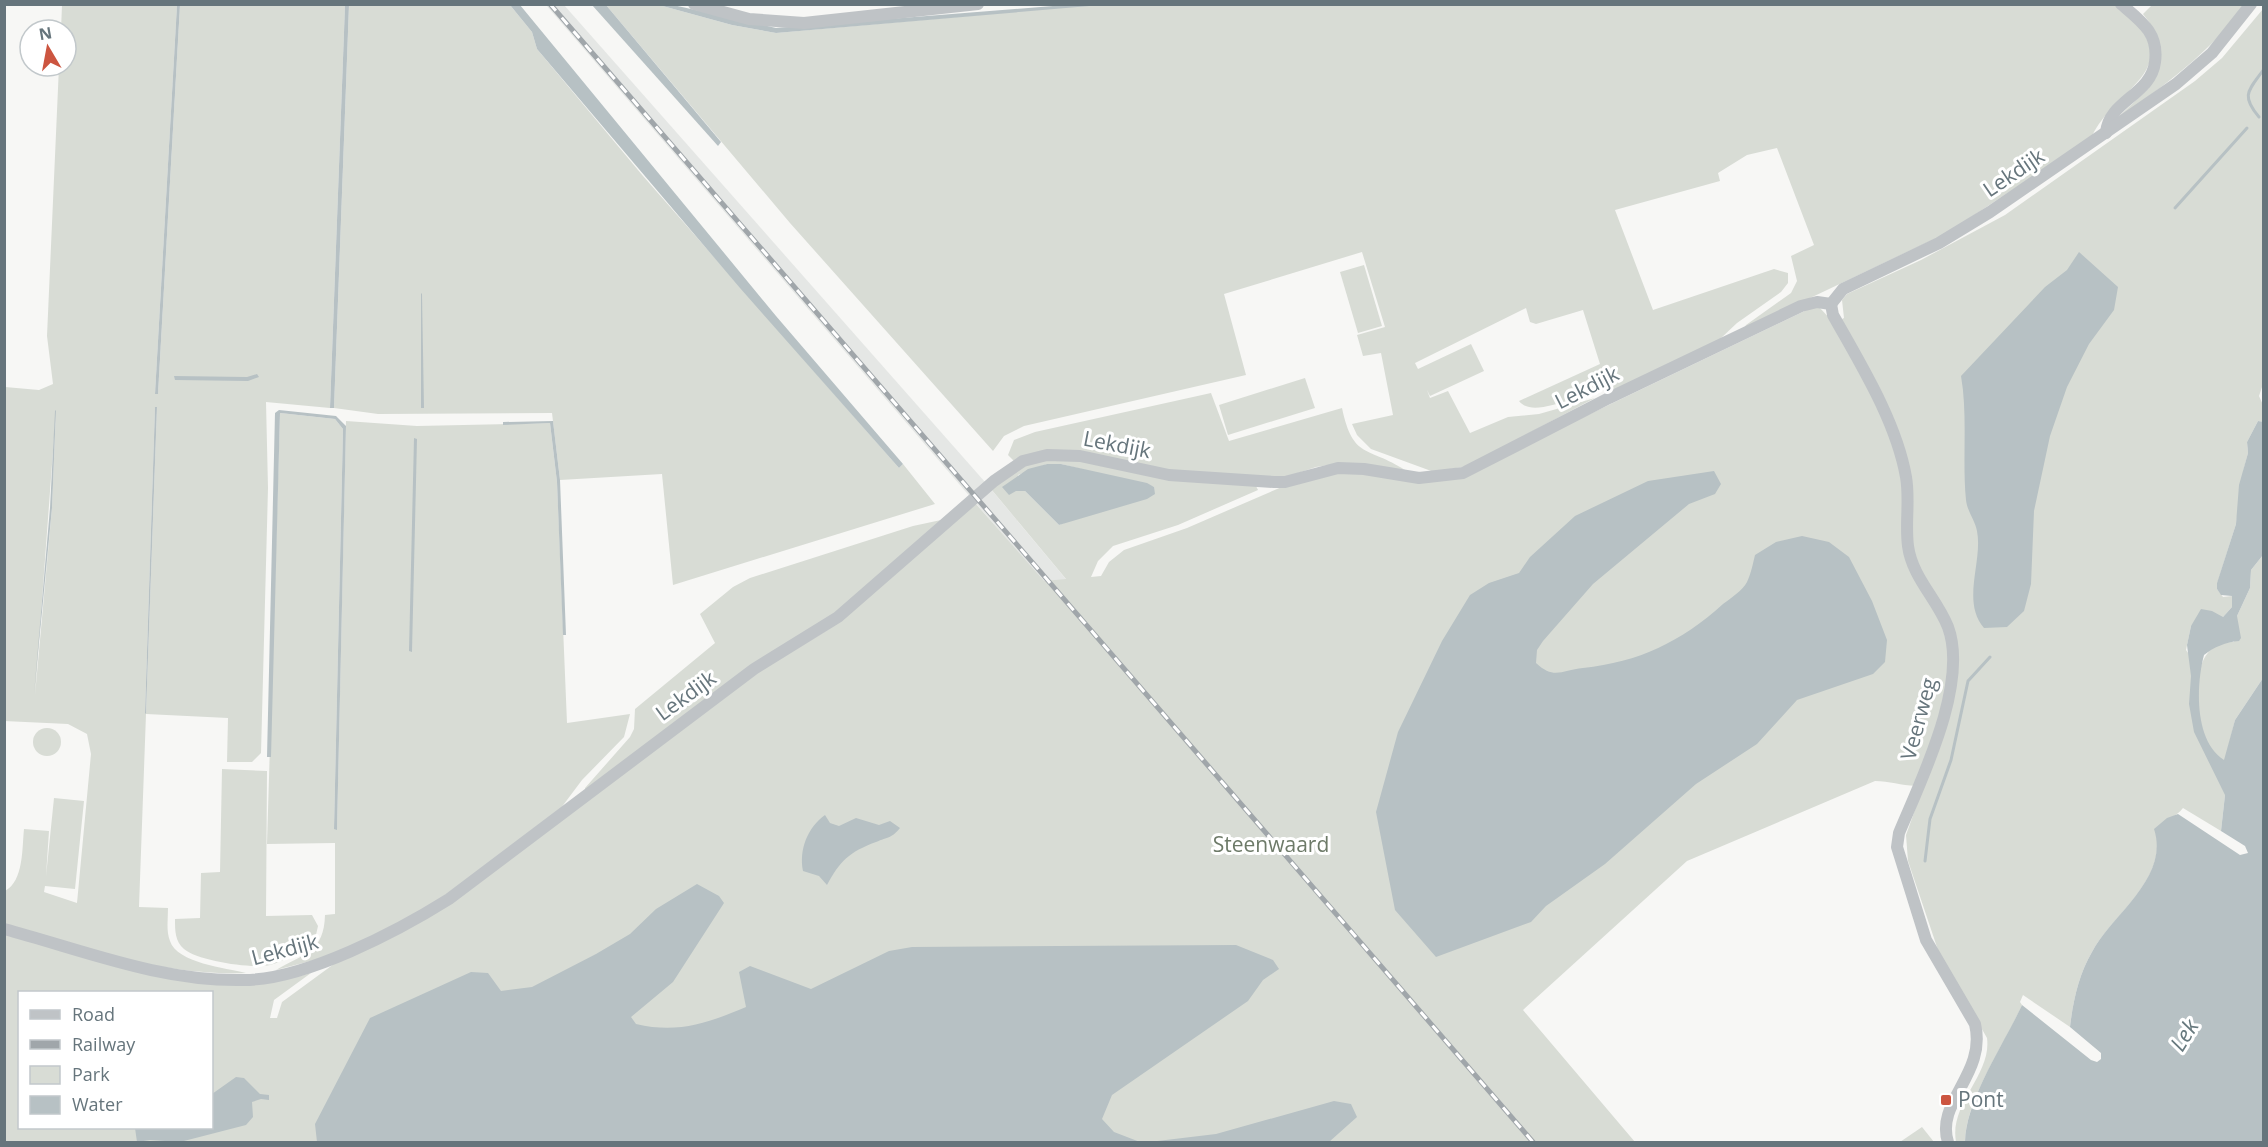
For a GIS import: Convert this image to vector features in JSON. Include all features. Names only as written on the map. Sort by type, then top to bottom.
[{"type":"street","points":[[694,4],[749,19],[804,23],[978,4]]},
{"type":"street","points":[[2106,133],[2113,114],[2147,82],[2156,58],[2152,34],[2121,4]]},
{"type":"street","name":"Lekdijk","points":[[4,929],[126,966],[178,975],[244,980],[307,967],[413,921],[449,899],[753,669],[832,621],[994,481],[1023,461],[1047,455],[1080,456],[1169,475],[1274,483],[1338,468],[1364,469],[1419,478],[1449,476],[1477,467],[1609,398],[1801,306],[1817,302],[1832,304],[1843,289],[1932,247],[1990,212],[2197,69],[2251,4]]},
{"type":"street","name":"Veerweg","points":[[1832,304],[1833,315],[1874,389],[1896,443],[1906,476],[1910,503],[1908,540],[1912,562],[1949,629],[1952,647],[1951,681],[1941,728],[1899,833],[1897,847],[1926,940],[1975,1024],[1977,1052],[1946,1120],[1948,1143]]},
{"type":"shaded area","points":[[546,5],[564,5],[985,482],[1085,602],[1085,630]]},
{"type":"green space","points":[[1101,4],[2117,4],[2139,27],[2149,45],[2150,61],[2143,76],[2102,119],[2091,138],[1947,233],[1743,330],[1746,325],[1791,293],[1797,281],[1791,256],[1814,245],[1777,148],[1747,155],[1718,173],[1720,181],[1615,210],[1653,310],[1774,269],[1788,273],[1788,283],[1781,292],[1737,323],[1719,340],[1613,391],[1590,393],[1549,406],[1537,408],[1519,401],[1600,364],[1583,310],[1536,324],[1530,322],[1526,308],[1415,363],[1418,369],[1471,344],[1484,371],[1430,396],[1427,390],[1430,398],[1448,391],[1470,433],[1508,417],[1539,414],[1595,398],[1467,466],[1434,472],[1371,449],[1357,435],[1352,424],[1393,415],[1381,353],[1363,356],[1357,335],[1385,327],[1362,252],[1224,294],[1246,375],[1024,426],[1004,436],[993,451],[790,223],[606,5],[659,5],[732,25],[776,33]]},
{"type":"green space","points":[[62,5],[177,5],[155,394],[158,394],[180,5],[345,5],[330,408],[266,402],[268,488],[261,753],[252,762],[227,762],[228,718],[146,714],[139,907],[168,908],[170,941],[182,955],[203,963],[246,973],[215,973],[154,965],[94,951],[5,925],[5,891],[16,880],[19,872],[24,829],[49,831],[46,876],[54,798],[84,801],[75,889],[45,886],[44,892],[77,903],[91,754],[87,734],[68,724],[4,721],[5,387],[39,390],[53,384],[47,336],[58,78],[78,78],[78,18],[61,18]],"holes":[[[155,407],[157,407],[146,713],[145,713]],[[56,410],[52,508],[35,695]]]},
{"type":"green space","points":[[349,5],[510,5],[532,32],[537,49],[643,176],[899,468],[903,464],[935,504],[673,585],[662,474],[560,480],[552,413],[378,414],[334,408]]},
{"type":"green space","points":[[2152,5],[2246,5],[2201,54],[2114,121],[2148,89],[2157,73],[2150,23],[2143,14]]},
{"type":"green space","name":"Steenwaard","points":[[2263,9],[2264,381],[2259,396],[2263,405],[2263,422],[2258,421],[2247,442],[2248,453],[2236,524],[2217,584],[2217,589],[2223,597],[2232,596],[2232,607],[2223,617],[2191,626],[2186,650],[2200,670],[2204,658],[2211,649],[2227,642],[2234,642],[2237,616],[2250,588],[2251,570],[2263,555],[2263,678],[2235,720],[2225,760],[2225,795],[2221,831],[2183,808],[2155,829],[2157,847],[2154,864],[2137,895],[2101,938],[2087,960],[2077,988],[2070,1027],[2023,995],[2020,1002],[2022,1005],[1979,1090],[1967,1125],[1965,1142],[1956,1142],[1956,1128],[1964,1102],[1983,1064],[1987,1051],[1987,1038],[1939,953],[1908,861],[1906,835],[1924,785],[1912,786],[1875,781],[1687,861],[1523,1010],[1635,1142],[5,1142],[4,932],[153,975],[296,977],[311,973],[274,1000],[270,1018],[277,1018],[282,1002],[338,961],[415,925],[757,673],[829,629],[976,504],[1044,581],[1066,579],[991,489],[1014,469],[1048,457],[1256,486],[1258,490],[1178,525],[1113,546],[1098,561],[1091,577],[1101,576],[1109,562],[1124,550],[1187,528],[1284,486],[1339,472],[1432,481],[1592,413],[1811,308],[1819,307],[1834,323],[1844,318],[1842,300],[1847,294],[1921,260],[2005,215],[2195,81],[2222,58]],"holes":[[[1047,464],[1061,464],[1154,487],[1059,525],[1025,491],[1016,491],[1018,475]]]},
{"type":"green space","points":[[1364,265],[1382,326],[1358,333],[1340,272]]},
{"type":"green space","points":[[1305,378],[1315,408],[1228,435],[1219,405]]},
{"type":"green space","points":[[1211,393],[1229,441],[1342,408],[1346,425],[1357,444],[1364,450],[1405,470],[1341,463],[1316,467],[1286,477],[1191,474],[1080,452],[1014,461],[1008,455],[1014,440],[1035,432]]},
{"type":"green space","points":[[280,413],[335,419],[343,429],[334,829],[337,829],[346,421],[417,426],[550,423],[557,482],[567,723],[630,714],[624,737],[582,780],[561,808],[447,895],[412,917],[330,956],[276,970],[311,950],[321,937],[325,915],[335,914],[335,843],[267,844]]},
{"type":"green space","points":[[941,520],[835,614],[585,791],[585,788],[630,737],[634,729],[635,709],[715,643],[700,614],[733,587],[750,578],[913,526]]},
{"type":"green space","points":[[47,728],[57,732],[61,742],[57,752],[47,756],[37,752],[33,742],[37,732]]},
{"type":"green space","points":[[222,769],[267,771],[266,916],[312,915],[318,926],[315,939],[287,958],[270,965],[239,965],[201,957],[184,949],[176,936],[175,919],[200,918],[201,873],[220,872]]},
{"type":"green space","points":[[1922,1127],[1934,1142],[1900,1142]]},
{"type":"water","points":[[349,4],[334,408],[330,408],[345,5]]},
{"type":"water","points":[[177,5],[180,5],[158,394],[155,394]]},
{"type":"water","points":[[510,5],[520,5],[776,316],[903,464],[899,468],[740,288],[537,49],[532,32]]},
{"type":"water","points":[[592,5],[606,5],[721,142],[718,146]]},
{"type":"water","points":[[659,5],[673,5],[776,28],[1065,5],[1101,5],[776,33],[732,25]]},
{"type":"water","points":[[2079,252],[2118,287],[2114,310],[2089,344],[2067,387],[2050,436],[2034,511],[2031,584],[2024,611],[2007,627],[1984,628],[1977,617],[1974,606],[1978,543],[1976,527],[1966,500],[1961,376],[2045,287],[2067,270]]},
{"type":"water","points":[[422,294],[424,408],[421,408]]},
{"type":"water","points":[[257,374],[259,377],[248,381],[175,380],[174,376],[247,377]]},
{"type":"water","points":[[155,407],[157,407],[146,714],[145,713]]},
{"type":"water","points":[[56,410],[52,508],[34,694],[50,508]]},
{"type":"water","points":[[279,410],[336,416],[346,426],[337,830],[334,829],[343,429],[335,419],[280,413],[271,757],[267,757],[275,413]]},
{"type":"water","points":[[553,421],[560,480],[566,635],[563,635],[557,482],[550,423],[503,425],[503,422]]},
{"type":"water","name":"Lek","points":[[2258,421],[2264,422],[2263,555],[2251,570],[2250,588],[2237,616],[2241,638],[2239,641],[2216,647],[2204,655],[2199,696],[2202,726],[2207,740],[2224,760],[2235,720],[2263,678],[2263,1142],[1965,1142],[1967,1125],[1979,1090],[2022,1005],[2091,1060],[2097,1062],[2101,1059],[2101,1053],[2070,1027],[2075,998],[2080,979],[2092,952],[2147,879],[2154,864],[2157,847],[2154,829],[2167,818],[2178,814],[2240,855],[2248,853],[2245,846],[2221,831],[2225,795],[2194,732],[2189,704],[2191,676],[2187,645],[2191,626],[2201,609],[2212,611],[2223,617],[2232,607],[2232,596],[2221,595],[2217,589],[2217,583],[2236,524],[2239,485],[2248,453],[2247,442]]},
{"type":"water","points":[[414,438],[417,439],[412,652],[409,651]]},
{"type":"water","points":[[1047,464],[1061,464],[1147,483],[1154,487],[1155,494],[1147,499],[1059,525],[1025,491],[1016,491],[1009,495],[1002,487],[1028,469]]},
{"type":"water","points":[[1714,471],[1721,484],[1715,494],[1689,504],[1593,584],[1543,641],[1537,650],[1536,663],[1548,671],[1558,673],[1623,661],[1658,648],[1691,629],[1740,591],[1748,579],[1755,555],[1776,542],[1802,536],[1829,542],[1849,557],[1872,601],[1887,640],[1885,662],[1873,674],[1797,700],[1757,744],[1696,784],[1605,864],[1546,906],[1531,922],[1436,957],[1395,910],[1376,812],[1398,732],[1442,641],[1470,595],[1489,583],[1519,573],[1530,557],[1575,516],[1648,481]]},
{"type":"water","points":[[825,815],[830,823],[839,826],[856,818],[879,825],[890,821],[900,828],[890,837],[846,858],[827,885],[819,876],[803,871],[802,863],[803,847],[809,833]]},
{"type":"water","points":[[697,884],[719,896],[724,903],[673,982],[631,1017],[636,1024],[666,1028],[692,1025],[719,1018],[746,1007],[739,972],[750,966],[811,989],[889,951],[912,947],[1236,945],[1273,960],[1279,969],[1263,980],[1248,1001],[1112,1095],[1102,1119],[1114,1132],[1140,1142],[317,1142],[315,1124],[370,1018],[471,972],[488,973],[501,991],[532,987],[630,934],[656,909]]},
{"type":"water","points":[[236,1077],[244,1078],[260,1094],[269,1095],[269,1100],[261,1099],[252,1102],[253,1117],[246,1125],[180,1142],[150,1140],[137,1142],[135,1129],[213,1129],[213,1093]]},
{"type":"water","points":[[1334,1101],[1351,1104],[1357,1117],[1329,1142],[1149,1142],[1216,1134]]},
{"type":"waterway","points":[[2259,117],[2248,98],[2254,82],[2264,69]]},
{"type":"waterway","points":[[2175,208],[2247,128]]},
{"type":"waterway","points":[[1925,861],[1930,819],[1951,760],[1968,681],[1990,657]]},
{"type":"railway","points":[[550,4],[1533,1142]]},
{"type":"place","name":"Pont","points":[[1946,1100]]}]
